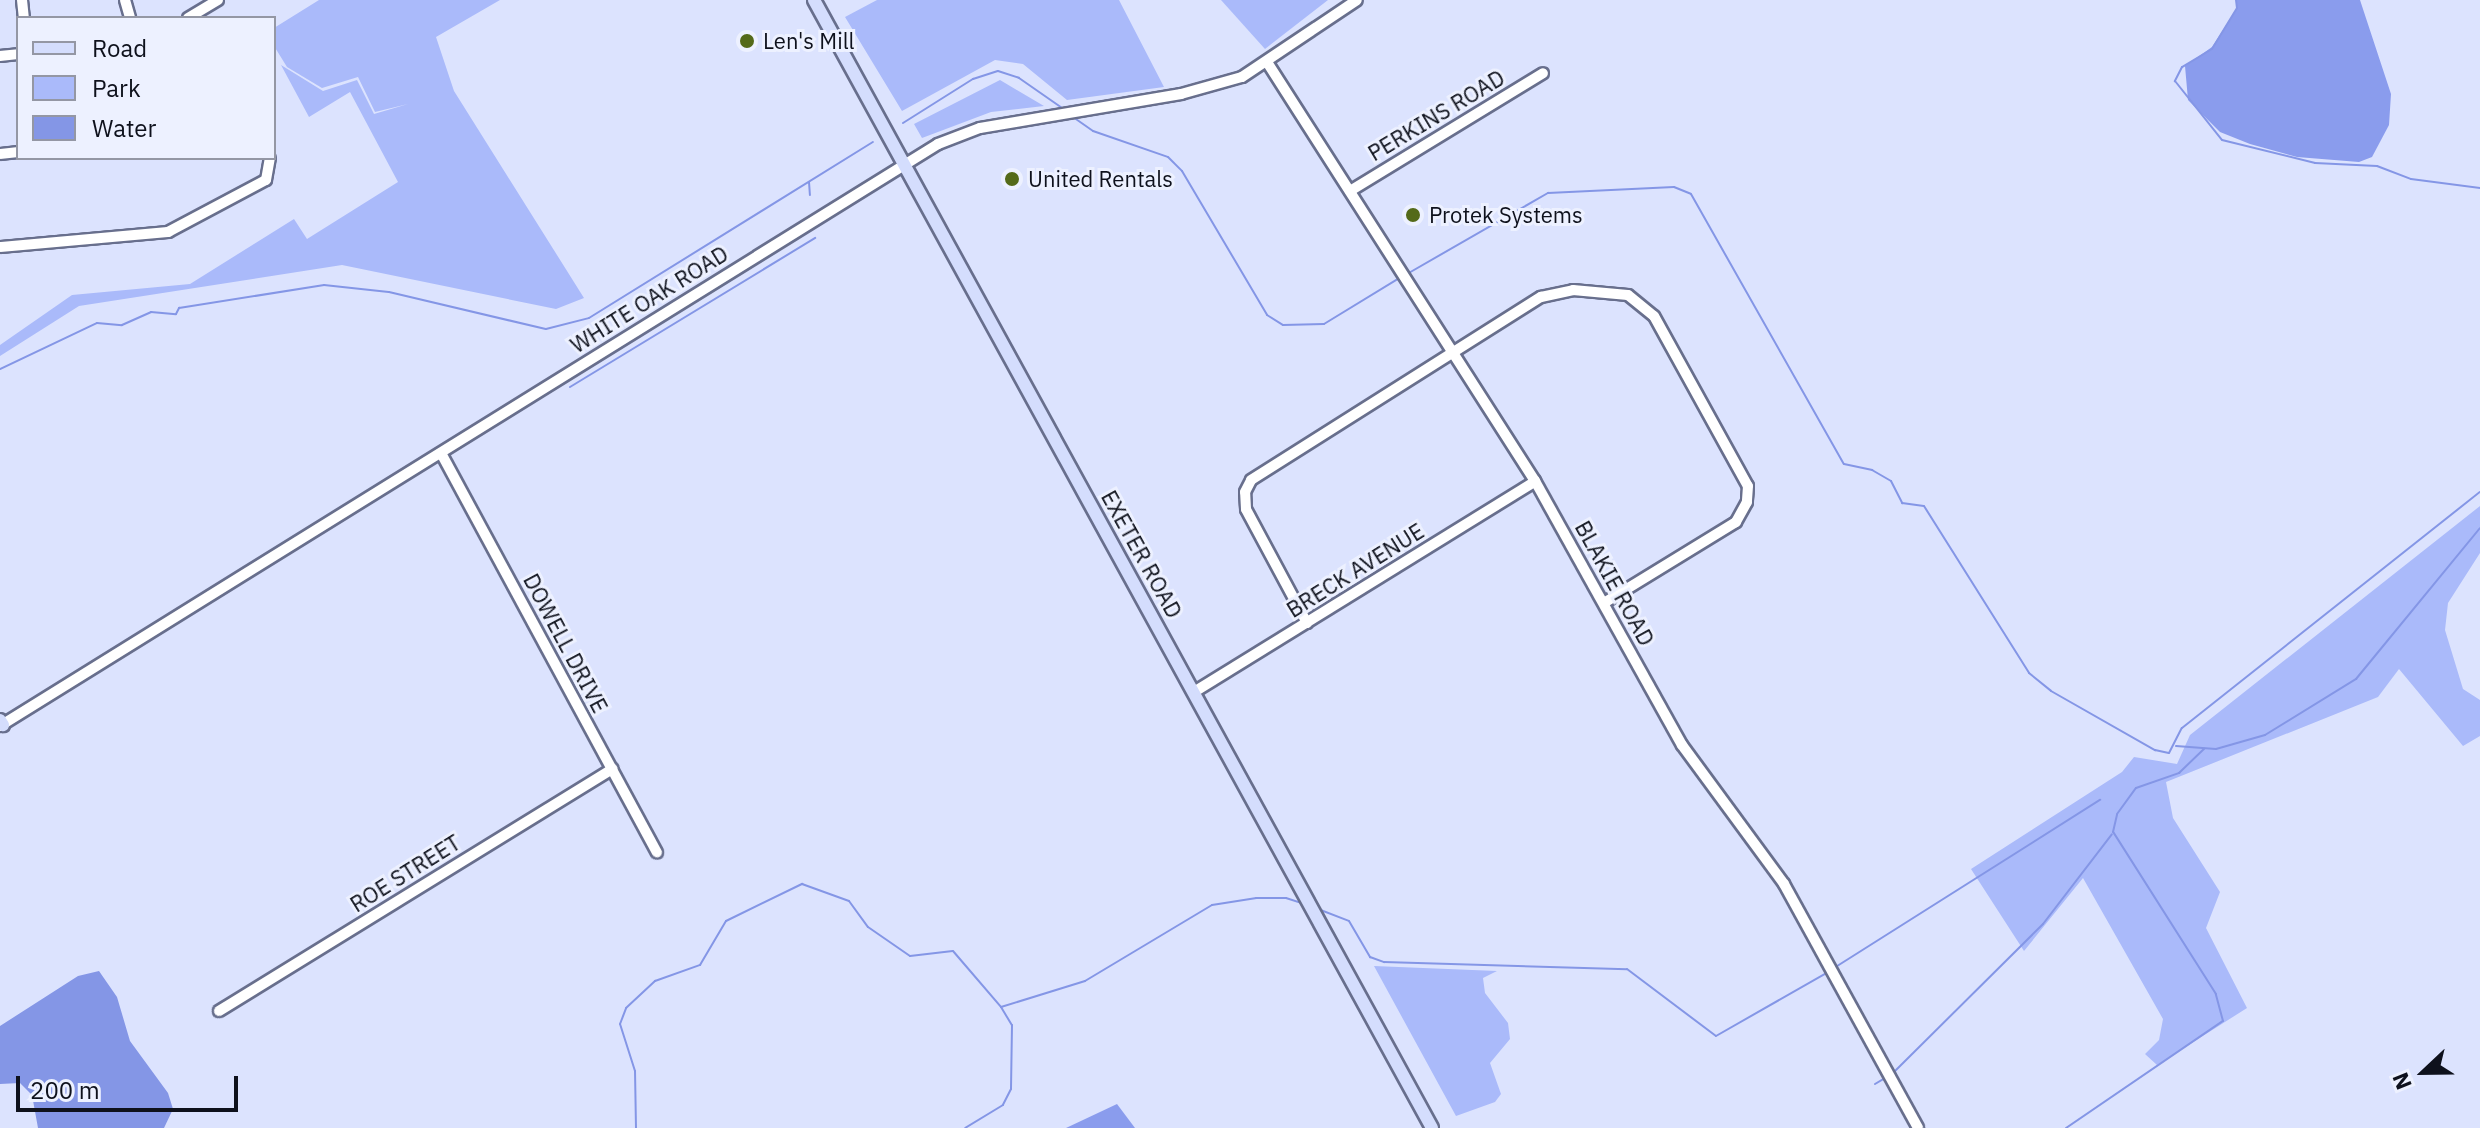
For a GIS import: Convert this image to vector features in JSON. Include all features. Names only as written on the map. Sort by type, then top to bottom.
[{"type":"main road","name":"EXETER ROAD","points":[[814,0],[1432,1128]]},
{"type":"street","points":[[194,16],[218,0]]},
{"type":"street","name":"WHITE OAK ROAD","points":[[1,724],[903,164],[980,128],[1207,89],[1267,62],[1357,0]]},
{"type":"street","name":"BLAKIE ROAD","points":[[1267,62],[1350,191],[1397,272],[1535,481],[1682,745],[1784,884],[1918,1128]]},
{"type":"street","name":"PERKINS ROAD","points":[[1350,191],[1543,73]]},
{"type":"street","points":[[0,247],[168,232],[266,180],[270,160]]},
{"type":"street","points":[[1307,623],[1246,509],[1246,488],[1254,477],[1557,291],[1607,290],[1628,295],[1661,325],[1742,470],[1748,497],[1736,522],[1604,603]]},
{"type":"street","name":"DOWELL DRIVE","points":[[441,453],[657,852]]},
{"type":"street","name":"BRECK AVENUE","points":[[1194,692],[1535,481]]},
{"type":"street","name":"ROE STREET","points":[[219,1011],[612,769]]},
{"type":"green space","points":[[319,0],[500,0],[436,37],[454,91],[584,298],[556,309],[342,265],[79,306],[0,356],[0,345],[72,295],[190,284],[294,219],[307,239],[398,182],[350,92],[309,117],[281,65],[323,91],[357,80],[374,114],[408,104],[375,112],[358,77],[322,88],[287,67],[276,49],[276,27]]},
{"type":"green space","points":[[877,0],[1119,0],[1164,87],[1067,100],[1023,64],[995,60],[902,111],[845,17]]},
{"type":"green space","points":[[1221,0],[1328,0],[1265,49]]},
{"type":"green space","points":[[1000,80],[1044,106],[991,112],[922,138],[914,124]]},
{"type":"green space","points":[[2480,506],[2480,553],[2448,603],[2445,630],[2463,689],[2480,700],[2480,736],[2463,746],[2399,669],[2378,697],[2166,782],[2173,818],[2220,892],[2206,928],[2247,1008],[2157,1065],[2145,1054],[2159,1040],[2163,1019],[2083,878],[2024,951],[1971,869],[2122,772],[2134,757],[2177,764],[2190,735]]},
{"type":"green space","points":[[1374,966],[1497,971],[1483,978],[1485,993],[1508,1023],[1510,1039],[1490,1063],[1501,1094],[1495,1102],[1456,1116]]},
{"type":"shaded area","points":[[2236,0],[2360,0],[2391,94],[2389,125],[2372,157],[2359,162],[2297,157],[2250,144],[2220,132],[2188,100],[2185,66],[2212,47],[2236,10]]},
{"type":"shaded area","points":[[1117,1104],[1135,1128],[1066,1128]]},
{"type":"water","points":[[99,971],[117,997],[130,1041],[168,1093],[173,1109],[164,1128],[38,1128],[32,1095],[20,1083],[0,1084],[0,1026],[78,976]]},
{"type":"waterway","points":[[2236,0],[2237,8],[2212,49],[2182,67],[2175,81],[2222,140],[2315,163],[2377,166],[2411,179],[2480,188]]},
{"type":"waterway","points":[[903,123],[973,79],[998,71],[1019,78],[1065,110]]},
{"type":"waterway","points":[[1073,117],[1093,131],[1168,157],[1182,171],[1267,315],[1283,325],[1324,324],[1401,277]]},
{"type":"waterway","points":[[0,369],[97,323],[122,325],[151,312],[176,314],[179,308],[324,285],[389,292],[546,329],[589,318],[873,142]]},
{"type":"waterway","points":[[809,182],[810,195]]},
{"type":"waterway","points":[[1407,274],[1548,193],[1674,187],[1691,194],[1844,464],[1872,470],[1891,481],[1902,503],[1924,506],[2029,673],[2051,691],[2155,750],[2169,753],[2182,728],[2480,492]]},
{"type":"waterway","points":[[570,387],[815,238]]},
{"type":"waterway","points":[[2176,746],[2216,749],[2265,735],[2356,679],[2480,528]]},
{"type":"waterway","points":[[2066,1128],[2223,1021],[2216,994],[2113,832],[2117,814],[2136,788],[2179,773],[2204,749]]},
{"type":"waterway","points":[[1834,968],[2100,800]]},
{"type":"waterway","points":[[1894,1072],[2043,924],[2112,834]]},
{"type":"waterway","points":[[636,1128],[635,1071],[620,1024],[626,1008],[655,981],[700,965],[726,921],[802,884],[849,901],[868,927],[910,956],[953,951],[1001,1007],[1012,1025],[1011,1089],[1003,1105],[965,1128]]},
{"type":"waterway","points":[[1001,1007],[1085,981],[1212,905],[1256,898],[1286,898],[1304,904]]},
{"type":"waterway","points":[[1318,909],[1349,921],[1370,957],[1384,962],[1627,969],[1716,1036],[1828,972]]},
{"type":"waterway","points":[[1875,1084],[1885,1078]]},
{"type":"place","name":"Len's Mill","points":[[747,41]]},
{"type":"place","name":"United Rentals","points":[[1012,179]]},
{"type":"place","name":"Protek Systems","points":[[1413,215]]}]
